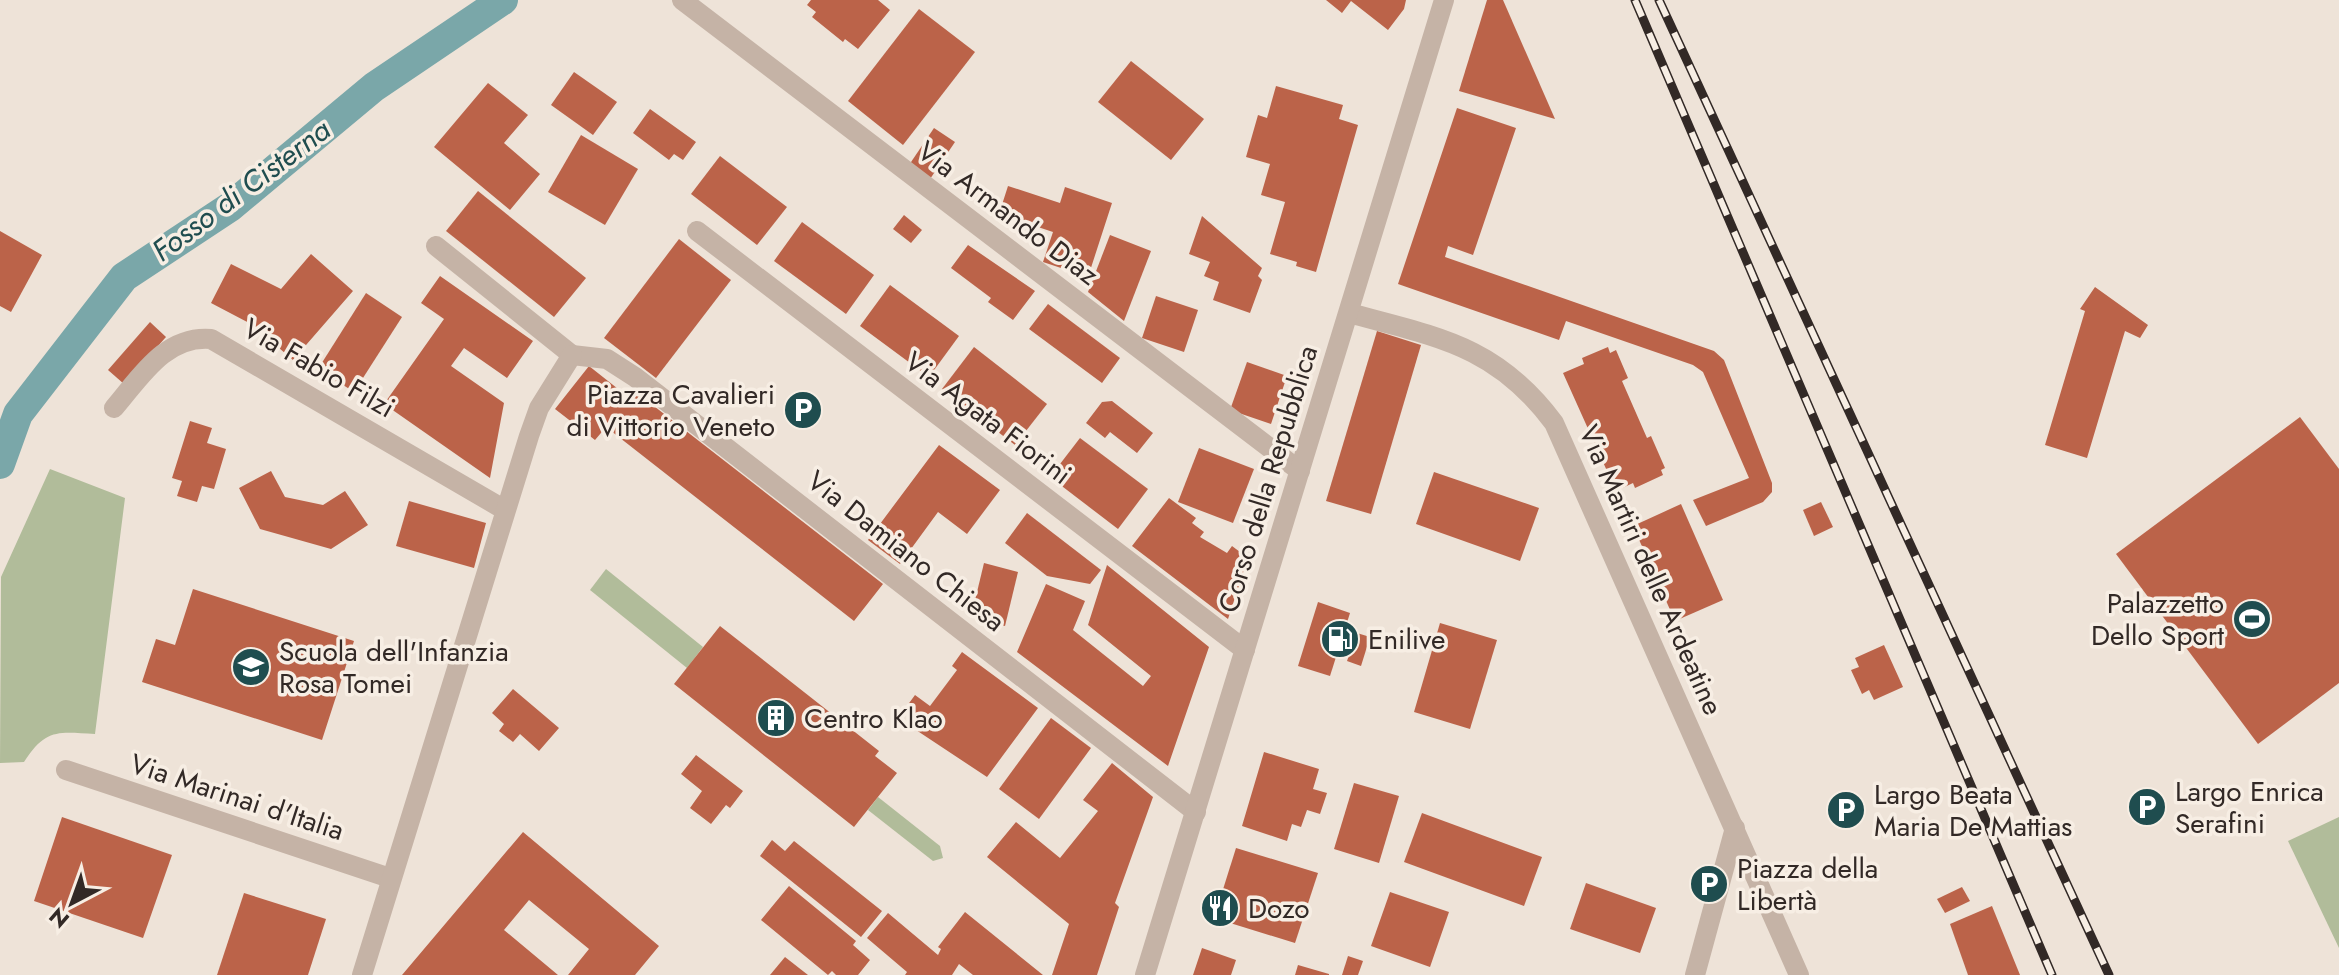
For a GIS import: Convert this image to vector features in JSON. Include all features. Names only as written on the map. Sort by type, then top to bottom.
[{"type":"street","name":"Via Armando Diaz","points":[[682,0],[1300,471]]},
{"type":"street","name":"Corso della Repubblica","points":[[1145,975],[1444,0]]},
{"type":"street","name":"Via Agata Fiorini","points":[[697,231],[1245,650]]},
{"type":"street","points":[[362,975],[539,408],[572,355],[436,246]]},
{"type":"street","name":"Via Martiri delle Ardeatine","points":[[1349,313],[1476,351],[1518,382],[1548,414],[1572,457],[1735,828]]},
{"type":"street","name":"Via Fabio Filzi","points":[[114,408],[171,348],[190,339],[211,339],[505,510]]},
{"type":"street","name":"Via Damiano Chiesa","points":[[572,355],[607,359],[635,377],[1196,812]]},
{"type":"street","name":"Via Marinai d'Italia","points":[[66,770],[390,878]]},
{"type":"street","points":[[1695,975],[1735,828]]},
{"type":"street","points":[[1735,828],[1799,975]]},
{"type":"green space","points":[[50,469],[125,498],[95,734],[54,734],[39,743],[24,762],[0,763],[1,577]]},
{"type":"green space","points":[[606,569],[703,647],[687,668],[590,590]]},
{"type":"green space","points":[[878,797],[940,846],[943,858],[933,861],[868,810]]},
{"type":"green space","points":[[2339,817],[2339,948],[2288,841]]},
{"type":"building","points":[[811,0],[878,0],[890,10],[858,49],[845,39],[843,42],[812,17],[816,12],[807,5]]},
{"type":"building","points":[[1326,0],[1406,0],[1404,9],[1388,30],[1351,1],[1342,13]]},
{"type":"building","points":[[1487,0],[1503,0],[1555,119],[1459,91]]},
{"type":"building","points":[[919,9],[975,52],[903,145],[848,101]]},
{"type":"building","points":[[1131,61],[1204,119],[1171,160],[1098,102]]},
{"type":"building","points":[[574,72],[617,102],[593,135],[551,105]]},
{"type":"building","points":[[488,83],[528,115],[504,143],[540,174],[510,210],[434,147]]},
{"type":"building","points":[[1276,86],[1343,105],[1339,119],[1358,125],[1316,272],[1270,254],[1285,202],[1261,195],[1270,164],[1246,157],[1258,115],[1267,118]]},
{"type":"building","points":[[1457,108],[1516,128],[1473,255],[1448,246],[1445,257],[1714,351],[1724,360],[1772,483],[1772,492],[1763,502],[1706,526],[1693,500],[1749,478],[1703,372],[1693,365],[1566,321],[1559,340],[1398,284]]},
{"type":"building","points":[[650,109],[696,142],[683,160],[674,154],[669,160],[633,133]]},
{"type":"building","points":[[934,128],[955,142],[928,182],[907,168]]},
{"type":"building","points":[[581,135],[638,169],[605,225],[548,192]]},
{"type":"building","points":[[720,156],[787,207],[757,245],[691,194]]},
{"type":"building","points":[[1008,186],[1060,203],[1065,187],[1112,203],[1088,277],[1043,262],[1053,232],[999,214]]},
{"type":"building","points":[[478,191],[586,278],[554,317],[446,231]]},
{"type":"building","points":[[904,215],[922,230],[911,243],[893,229]]},
{"type":"building","points":[[1202,216],[1262,268],[1258,276],[1262,280],[1250,313],[1213,300],[1219,282],[1204,276],[1210,262],[1189,254]]},
{"type":"building","points":[[802,222],[874,275],[846,314],[774,261]]},
{"type":"building","points":[[0,231],[42,255],[11,312],[0,306]]},
{"type":"building","points":[[1110,235],[1151,251],[1124,321],[1088,292]]},
{"type":"building","points":[[679,239],[731,280],[656,378],[604,338]]},
{"type":"building","points":[[968,245],[1035,291],[1013,320],[988,302],[991,298],[951,268]]},
{"type":"building","points":[[311,254],[353,291],[293,360],[251,324],[211,303],[231,264],[281,289]]},
{"type":"building","points":[[440,276],[533,341],[507,378],[464,348],[451,366],[504,403],[490,478],[384,404],[444,319],[421,303]]},
{"type":"building","points":[[890,285],[959,336],[929,377],[860,326]]},
{"type":"building","points":[[2095,287],[2148,325],[2140,338],[2125,331],[2087,458],[2045,445],[2085,311],[2080,309]]},
{"type":"building","points":[[366,293],[402,317],[354,392],[318,369]]},
{"type":"building","points":[[1156,296],[1198,310],[1184,352],[1142,338]]},
{"type":"building","points":[[1048,304],[1120,358],[1102,383],[1029,329]]},
{"type":"building","points":[[150,322],[166,337],[124,384],[108,370]]},
{"type":"building","points":[[1377,331],[1421,345],[1371,514],[1326,501]]},
{"type":"building","points":[[974,347],[1047,404],[1015,445],[942,389]]},
{"type":"building","points":[[1608,347],[1610,353],[1616,350],[1628,378],[1622,381],[1647,438],[1651,436],[1665,468],[1661,470],[1663,475],[1635,488],[1633,483],[1616,491],[1563,373],[1584,364],[1582,358]]},
{"type":"building","points":[[1247,362],[1287,376],[1271,424],[1230,410]]},
{"type":"building","points":[[589,366],[627,396],[632,389],[883,584],[854,621],[606,427],[595,440],[555,409]]},
{"type":"building","points":[[1112,401],[1153,433],[1137,453],[1110,432],[1105,438],[1086,423],[1102,402]]},
{"type":"building","name":"Palazzetto Dello Sport","points":[[2300,417],[2339,469],[2339,683],[2258,744],[2116,554]]},
{"type":"building","points":[[190,421],[212,428],[207,443],[226,449],[214,489],[202,486],[197,502],[177,496],[182,481],[172,478]]},
{"type":"building","points":[[1080,438],[1148,489],[1118,529],[1050,477]]},
{"type":"building","points":[[939,445],[1000,490],[967,534],[938,512],[900,564],[868,540]]},
{"type":"building","points":[[1199,448],[1254,469],[1233,523],[1178,502]]},
{"type":"building","points":[[271,471],[285,497],[323,505],[345,491],[368,525],[331,549],[260,529],[239,488]]},
{"type":"building","points":[[1434,472],[1539,508],[1520,561],[1416,524]]},
{"type":"building","points":[[1169,498],[1196,518],[1192,523],[1204,532],[1200,537],[1227,553],[1232,546],[1248,558],[1228,619],[1132,546]]},
{"type":"building","points":[[409,501],[486,523],[474,568],[396,546]]},
{"type":"building","points":[[1821,502],[1833,527],[1814,536],[1803,510]]},
{"type":"building","points":[[1681,504],[1723,600],[1675,621],[1633,526]]},
{"type":"building","points":[[1027,513],[1101,570],[1090,584],[1047,576],[1005,543]]},
{"type":"building","points":[[984,563],[1018,572],[1005,626],[971,617]]},
{"type":"building","points":[[1107,565],[1209,647],[1168,766],[1017,652],[1046,584],[1085,601],[1073,630],[1143,686],[1151,676],[1088,625]]},
{"type":"building","points":[[193,589],[354,641],[322,740],[142,682],[156,639],[175,645]]},
{"type":"building","points":[[1318,602],[1350,613],[1330,676],[1298,666]]},
{"type":"building","points":[[1440,623],[1497,640],[1470,729],[1414,712]]},
{"type":"building","name":"Centro Klao","points":[[720,626],[879,751],[875,756],[897,773],[854,827],[674,684]]},
{"type":"building","points":[[1357,633],[1370,637],[1361,666],[1347,661]]},
{"type":"building","points":[[1884,645],[1903,687],[1874,700],[1869,690],[1862,694],[1851,670],[1859,667],[1855,658]]},
{"type":"building","points":[[962,652],[1038,708],[987,777],[913,728],[918,720],[904,710],[915,695],[930,706],[957,670],[952,666]]},
{"type":"building","points":[[513,689],[559,728],[539,751],[520,734],[513,742],[499,731],[504,724],[492,713]]},
{"type":"building","points":[[1051,718],[1091,748],[1039,819],[999,789]]},
{"type":"building","points":[[1264,752],[1319,769],[1313,789],[1327,793],[1320,814],[1307,810],[1301,827],[1292,824],[1287,841],[1242,826]]},
{"type":"building","points":[[696,755],[743,791],[730,808],[726,805],[711,824],[690,808],[702,791],[681,774]]},
{"type":"building","points":[[1112,763],[1153,797],[1115,903],[1119,907],[1097,975],[1052,975],[1069,924],[987,857],[1016,822],[1060,858],[1098,811],[1083,800]]},
{"type":"building","points":[[1354,783],[1399,796],[1379,863],[1334,849]]},
{"type":"building","points":[[1422,813],[1542,857],[1524,906],[1404,862]]},
{"type":"building","points":[[62,817],[172,855],[143,938],[34,901]]},
{"type":"building","points":[[523,832],[659,946],[635,975],[568,975],[589,949],[529,900],[504,930],[558,975],[402,975]]},
{"type":"building","points":[[772,840],[785,851],[794,841],[882,911],[861,937],[760,856]]},
{"type":"building","points":[[1236,848],[1318,873],[1295,943],[1214,918]]},
{"type":"building","points":[[1586,883],[1656,908],[1640,953],[1570,929]]},
{"type":"building","points":[[789,886],[856,941],[853,945],[870,960],[858,975],[836,975],[832,971],[828,975],[761,920]]},
{"type":"building","points":[[1962,887],[1970,901],[1945,913],[1937,899]]},
{"type":"building","points":[[1390,892],[1449,912],[1430,967],[1371,946]]},
{"type":"building","points":[[244,893],[326,919],[308,975],[217,975]]},
{"type":"building","points":[[1992,906],[2020,975],[1968,975],[1950,924]]},
{"type":"building","points":[[965,912],[1043,975],[973,975],[959,964],[952,975],[905,975],[907,972],[867,938],[888,913],[938,955],[941,949],[938,947]]},
{"type":"building","points":[[1202,948],[1236,960],[1231,975],[1193,975]]},
{"type":"building","points":[[1348,956],[1363,961],[1358,975],[1342,975]]},
{"type":"building","points":[[785,957],[808,975],[770,975]]},
{"type":"building","points":[[1298,965],[1329,974],[1329,975],[1295,975]]},
{"type":"waterway","name":"Fosso di Cisterna","points":[[0,464],[18,414],[124,277],[230,207],[374,87],[503,0]]},
{"type":"railway","points":[[1635,0],[2052,975]]},
{"type":"railway","points":[[1659,0],[2109,975]]},
{"type":"place","name":"Piazza Cavalieri di Vittorio Veneto","points":[[803,410]]},
{"type":"place","name":"Palazzetto Dello Sport","points":[[2252,619]]},
{"type":"place","name":"Enilive","points":[[1340,639]]},
{"type":"place","name":"Scuola dell'Infanzia Rosa Tomei","points":[[251,667]]},
{"type":"place","name":"Centro Klao","points":[[776,718]]},
{"type":"place","name":"Largo Enrica Serafini","points":[[2147,807]]},
{"type":"place","name":"Largo Beata Maria De Mattias","points":[[1846,810]]},
{"type":"place","name":"Piazza della Libertà","points":[[1709,884]]},
{"type":"place","name":"Dozo","points":[[1220,908]]}]
